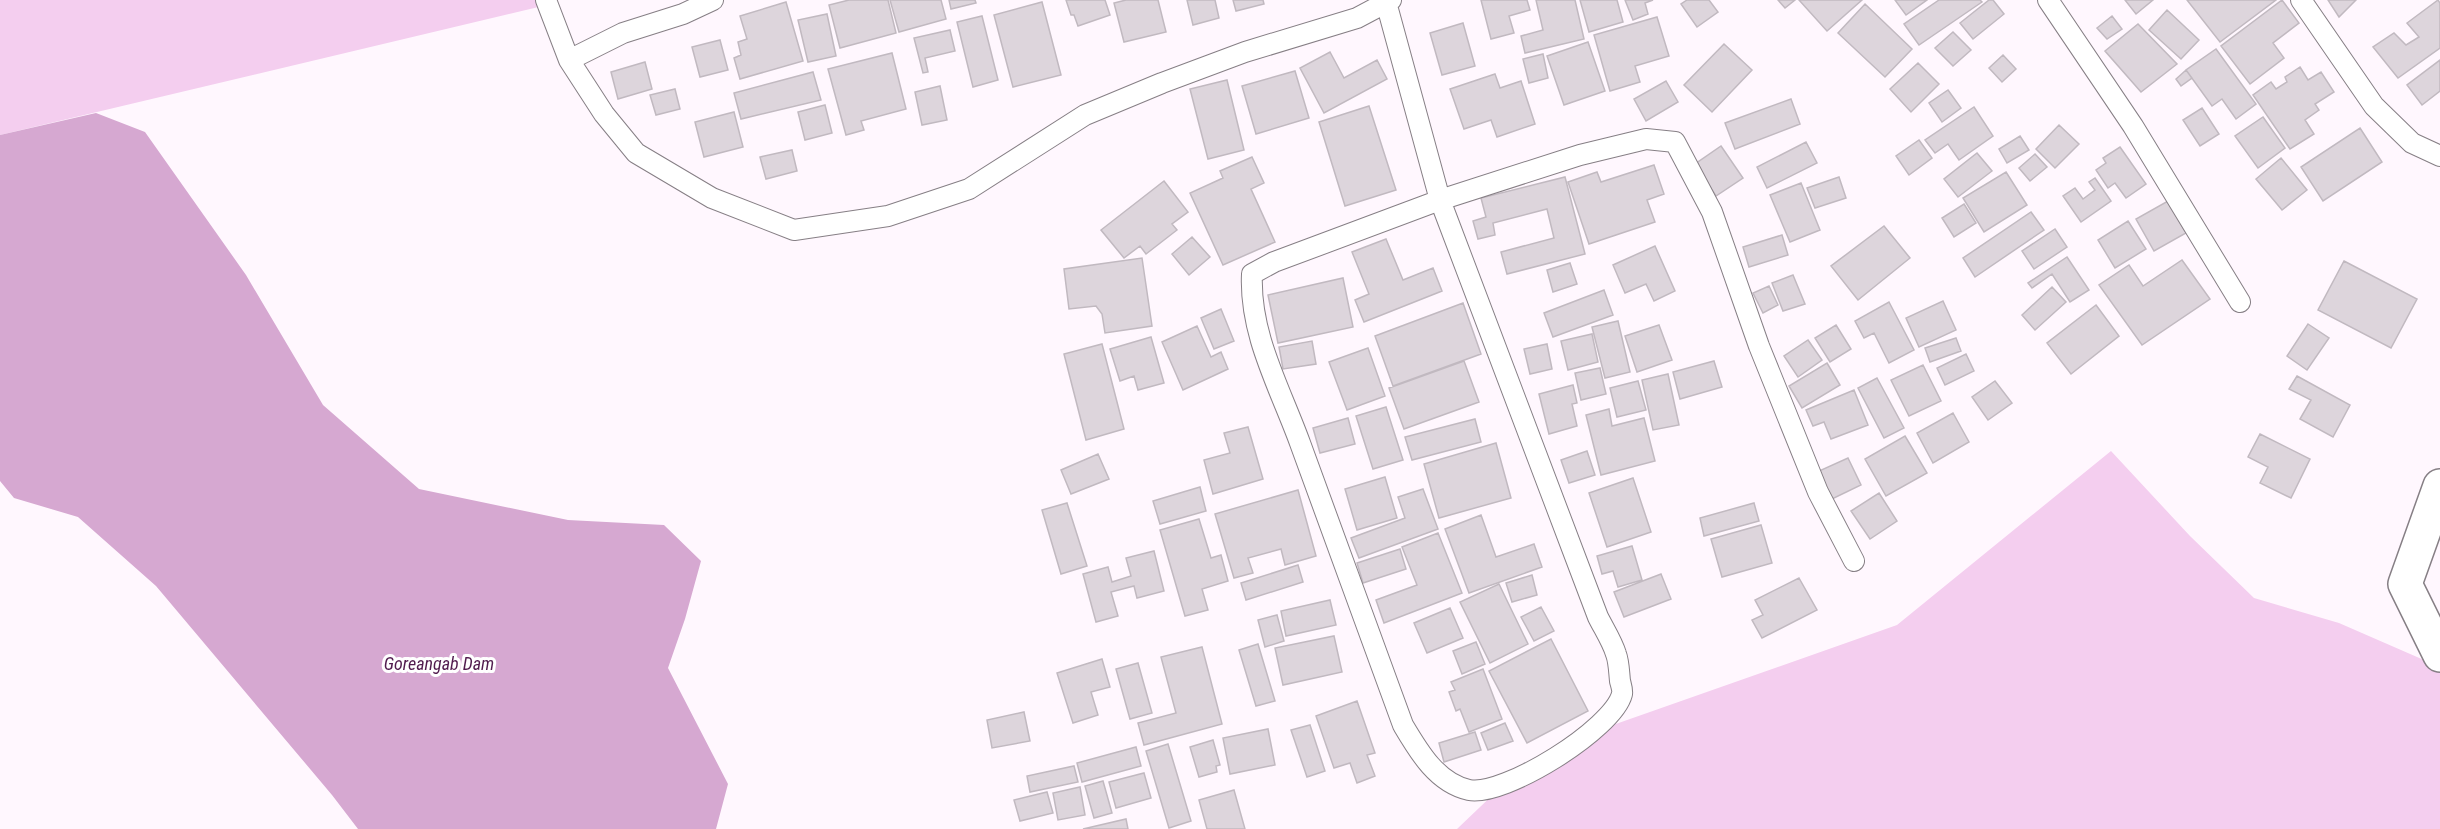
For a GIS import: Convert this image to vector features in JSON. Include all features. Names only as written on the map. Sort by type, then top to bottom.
[{"type":"street","points":[[2440,486],[2405,584],[2440,655]]},
{"type":"lane","points":[[546,0],[569,60],[604,114],[636,153],[712,198],[794,230],[888,216],[969,189],[1085,115],[1245,52],[1357,18],[1388,1],[1440,200],[1598,617],[1616,654],[1623,693],[1612,712],[1593,732],[1560,754],[1502,786],[1484,791],[1468,789],[1441,778],[1402,725],[1299,440],[1272,373],[1254,315],[1251,294],[1252,274],[1274,262],[1440,200],[1580,155],[1646,139],[1675,142],[1712,212],[1759,346],[1818,492],[1854,561]]},
{"type":"lane","points":[[569,60],[623,33],[683,14],[713,0]]},
{"type":"lane","points":[[2048,0],[2133,126],[2240,302]]},
{"type":"lane","points":[[2301,0],[2374,106],[2412,143],[2440,156]]},
{"type":"shaded area","points":[[0,0],[546,0],[547,5],[0,135]]},
{"type":"shaded area","points":[[2111,451],[2190,536],[2254,598],[2339,623],[2440,667],[2440,829],[1457,829],[1502,786],[1593,732],[1897,625]]},
{"type":"water","name":"Goreangab Dam","points":[[96,113],[145,132],[246,275],[323,405],[419,489],[568,520],[664,525],[701,561],[685,619],[668,668],[728,784],[716,829],[358,829],[156,586],[78,517],[14,498],[0,481],[0,135]]},
{"type":"building","points":[[849,0],[888,0],[896,33],[840,48],[829,5]]},
{"type":"building","points":[[890,0],[941,0],[946,19],[899,32]]},
{"type":"building","points":[[949,0],[975,0],[976,3],[951,9]]},
{"type":"building","points":[[1066,0],[1105,0],[1110,15],[1078,26]]},
{"type":"building","points":[[1126,0],[1158,0],[1166,32],[1124,42],[1114,3]]},
{"type":"building","points":[[1187,0],[1215,0],[1219,18],[1193,25]]},
{"type":"building","points":[[1233,0],[1263,0],[1264,4],[1236,11]]},
{"type":"building","points":[[1481,0],[1527,0],[1530,10],[1509,16],[1514,33],[1491,39]]},
{"type":"building","points":[[1536,0],[1575,0],[1584,39],[1525,53],[1521,36],[1543,30]]},
{"type":"building","points":[[1580,0],[1617,0],[1623,22],[1589,32]]},
{"type":"building","points":[[1625,0],[1653,0],[1645,3],[1648,14],[1633,20]]},
{"type":"building","points":[[1687,0],[1709,0],[1718,12],[1697,27],[1681,4]]},
{"type":"building","points":[[1778,0],[1795,0],[1785,8]]},
{"type":"building","points":[[1799,0],[1862,0],[1827,31]]},
{"type":"building","points":[[1895,0],[1927,0],[1906,15]]},
{"type":"building","points":[[1939,0],[1980,0],[1982,2],[1919,45],[1904,24]]},
{"type":"building","points":[[1989,0],[1993,0],[2004,14],[1973,39],[1960,23]]},
{"type":"building","points":[[2125,0],[2153,0],[2136,14]]},
{"type":"building","points":[[2187,0],[2276,0],[2220,42]]},
{"type":"building","points":[[2282,0],[2299,23],[2273,43],[2284,58],[2250,84],[2221,46]]},
{"type":"building","points":[[2328,0],[2356,0],[2339,17]]},
{"type":"building","points":[[2438,0],[2440,3],[2440,48],[2398,78],[2373,47],[2394,33],[2406,45],[2419,37],[2407,23]]},
{"type":"building","points":[[786,2],[803,61],[740,79],[734,58],[741,55],[738,42],[747,39],[740,16]]},
{"type":"building","points":[[1042,2],[1061,75],[1013,87],[994,15]]},
{"type":"building","points":[[1865,4],[1912,49],[1885,77],[1838,33]]},
{"type":"building","points":[[2167,10],[2199,40],[2181,59],[2149,30]]},
{"type":"building","points":[[827,14],[836,56],[808,62],[798,20]]},
{"type":"building","points":[[982,16],[998,80],[973,87],[957,22]]},
{"type":"building","points":[[2112,16],[2122,29],[2107,39],[2097,28]]},
{"type":"building","points":[[1657,17],[1669,56],[1635,66],[1640,82],[1610,91],[1594,35]]},
{"type":"building","points":[[1463,23],[1475,66],[1442,75],[1430,33]]},
{"type":"building","points":[[2138,24],[2177,64],[2141,92],[2105,51]]},
{"type":"building","points":[[950,30],[955,51],[925,58],[928,72],[923,73],[914,38]]},
{"type":"building","points":[[1953,32],[1971,50],[1953,66],[1935,48]]},
{"type":"building","points":[[720,40],[728,70],[700,77],[692,47]]},
{"type":"building","points":[[1588,42],[1605,91],[1564,105],[1547,56]]},
{"type":"building","points":[[1724,44],[1752,70],[1712,112],[1684,85]]},
{"type":"building","points":[[2216,49],[2256,104],[2236,119],[2222,99],[2212,106],[2186,70]]},
{"type":"building","points":[[1330,52],[1344,78],[1377,60],[1387,79],[1324,113],[1300,68]]},
{"type":"building","points":[[892,53],[906,109],[861,121],[864,130],[846,135],[828,69]]},
{"type":"building","points":[[1543,54],[1548,78],[1529,83],[1523,59]]},
{"type":"building","points":[[2003,55],[2016,69],[2002,82],[1989,68]]},
{"type":"building","points":[[2440,60],[2440,91],[2422,105],[2407,85]]},
{"type":"building","points":[[645,62],[652,89],[618,99],[611,72]]},
{"type":"building","points":[[1918,63],[1939,84],[1911,112],[1890,89]]},
{"type":"building","points":[[2300,67],[2308,80],[2321,72],[2334,92],[2315,104],[2319,110],[2305,120],[2314,134],[2290,149],[2253,95],[2271,82],[2276,89],[2287,82],[2285,77]]},
{"type":"building","points":[[2186,70],[2192,78],[2181,86],[2176,79]]},
{"type":"building","points":[[1295,71],[1309,118],[1256,134],[1242,86]]},
{"type":"building","points":[[813,72],[821,100],[741,119],[734,93]]},
{"type":"building","points":[[1495,74],[1500,88],[1521,81],[1535,124],[1497,137],[1491,120],[1464,129],[1450,89]]},
{"type":"building","points":[[1227,80],[1244,150],[1208,159],[1190,89]]},
{"type":"building","points":[[1666,81],[1678,102],[1646,121],[1634,99]]},
{"type":"building","points":[[940,86],[947,120],[922,125],[915,92]]},
{"type":"building","points":[[675,89],[680,109],[656,115],[650,95]]},
{"type":"building","points":[[1948,90],[1961,108],[1942,122],[1929,103]]},
{"type":"building","points":[[1791,99],[1800,124],[1735,149],[1725,123]]},
{"type":"building","points":[[825,105],[832,133],[805,140],[798,112]]},
{"type":"building","points":[[1369,106],[1396,190],[1345,206],[1319,122]]},
{"type":"building","points":[[1974,107],[1993,136],[1959,160],[1948,144],[1935,153],[1925,140]]},
{"type":"building","points":[[2202,108],[2219,134],[2200,146],[2183,120]]},
{"type":"building","points":[[734,112],[743,147],[704,157],[695,122]]},
{"type":"building","points":[[2263,117],[2285,148],[2258,168],[2235,136]]},
{"type":"building","points":[[2059,125],[2079,144],[2055,168],[2036,149]]},
{"type":"building","points":[[2360,128],[2382,162],[2323,201],[2301,167]]},
{"type":"building","points":[[2020,136],[2029,150],[2007,163],[1999,149]]},
{"type":"building","points":[[1919,140],[1932,158],[1909,175],[1896,156]]},
{"type":"building","points":[[1806,142],[1817,163],[1767,188],[1757,167]]},
{"type":"building","points":[[1721,146],[1743,178],[1716,196],[1695,164]]},
{"type":"building","points":[[2120,147],[2146,184],[2126,198],[2115,183],[2108,188],[2096,170],[2106,163],[2103,158]]},
{"type":"building","points":[[792,150],[797,171],[766,179],[760,157]]},
{"type":"building","points":[[1977,153],[1992,171],[1958,197],[1944,179]]},
{"type":"building","points":[[2035,154],[2047,167],[2030,181],[2019,168]]},
{"type":"building","points":[[1252,157],[1264,183],[1251,189],[1275,242],[1223,265],[1190,193],[1223,178],[1220,171]]},
{"type":"building","points":[[2281,158],[2307,190],[2282,210],[2256,179]]},
{"type":"building","points":[[1654,165],[1664,194],[1647,200],[1655,222],[1589,244],[1568,182],[1597,172],[1601,182]]},
{"type":"building","points":[[2006,172],[2027,205],[1984,232],[1963,198]]},
{"type":"building","points":[[1565,177],[1585,254],[1507,274],[1501,252],[1554,238],[1547,209],[1493,223],[1495,235],[1478,239],[1473,221],[1486,217],[1481,198]]},
{"type":"building","points":[[1839,177],[1846,198],[1815,208],[1807,188]]},
{"type":"building","points":[[2095,178],[2111,201],[2081,222],[2063,196],[2075,188],[2083,199],[2095,190],[2089,182]]},
{"type":"building","points":[[1164,181],[1188,212],[1172,224],[1177,230],[1146,254],[1140,246],[1124,258],[1101,230]]},
{"type":"building","points":[[1801,183],[1820,230],[1790,242],[1770,195]]},
{"type":"building","points":[[2168,201],[2186,233],[2154,251],[2136,219]]},
{"type":"building","points":[[1964,204],[1976,223],[1954,237],[1942,218]]},
{"type":"building","points":[[2031,212],[2044,230],[1975,277],[1963,258]]},
{"type":"building","points":[[2128,221],[2146,249],[2115,268],[2098,240]]},
{"type":"building","points":[[1884,226],[1910,258],[1858,300],[1831,266]]},
{"type":"building","points":[[2055,229],[2067,247],[2034,269],[2022,251]]},
{"type":"building","points":[[1782,235],[1788,255],[1749,267],[1743,247]]},
{"type":"building","points":[[1192,237],[1210,257],[1189,275],[1172,254]]},
{"type":"building","points":[[1386,239],[1403,280],[1433,268],[1442,291],[1364,322],[1355,300],[1369,294],[1352,252]]},
{"type":"building","points":[[1655,246],[1675,291],[1654,301],[1646,284],[1625,293],[1613,265]]},
{"type":"building","points":[[2067,257],[2089,290],[2070,302],[2052,274],[2032,288],[2028,283]]},
{"type":"building","points":[[1142,258],[1152,326],[1105,333],[1102,314],[1096,306],[1069,309],[1064,269]]},
{"type":"building","points":[[2182,260],[2210,299],[2142,345],[2099,285],[2129,265],[2143,286]]},
{"type":"building","points":[[2344,261],[2417,299],[2391,348],[2318,310]]},
{"type":"building","points":[[1570,263],[1577,284],[1553,292],[1547,270]]},
{"type":"building","points":[[1793,275],[1805,304],[1783,311],[1772,283]]},
{"type":"building","points":[[1343,278],[1353,327],[1278,343],[1268,295]]},
{"type":"building","points":[[1769,286],[1778,305],[1763,313],[1753,293]]},
{"type":"building","points":[[2052,287],[2066,302],[2035,330],[2022,315]]},
{"type":"building","points":[[1604,290],[1613,315],[1553,337],[1544,313]]},
{"type":"building","points":[[1943,301],[1956,330],[1919,347],[1906,318]]},
{"type":"building","points":[[1889,302],[1914,350],[1889,363],[1874,333],[1864,338],[1855,321]]},
{"type":"building","points":[[1463,303],[1481,354],[1393,386],[1375,336]]},
{"type":"building","points":[[2096,305],[2119,336],[2071,374],[2047,343]]},
{"type":"building","points":[[1221,309],[1234,341],[1214,349],[1201,318]]},
{"type":"building","points":[[1618,321],[1630,372],[1605,378],[1592,327]]},
{"type":"building","points":[[2308,324],[2329,338],[2307,370],[2287,356]]},
{"type":"building","points":[[1659,325],[1672,360],[1637,372],[1625,336]]},
{"type":"building","points":[[1836,325],[1851,349],[1830,362],[1815,338]]},
{"type":"building","points":[[1197,326],[1211,357],[1221,352],[1228,369],[1183,390],[1162,342]]},
{"type":"building","points":[[1592,334],[1598,362],[1568,370],[1561,341]]},
{"type":"building","points":[[1151,337],[1164,383],[1138,390],[1134,376],[1120,381],[1110,349]]},
{"type":"building","points":[[1956,338],[1961,351],[1930,362],[1925,348]]},
{"type":"building","points":[[1808,340],[1822,360],[1798,377],[1784,356]]},
{"type":"building","points":[[1312,341],[1316,364],[1283,369],[1279,347]]},
{"type":"building","points":[[1102,344],[1124,429],[1086,440],[1064,354]]},
{"type":"building","points":[[1547,344],[1552,369],[1530,374],[1524,349]]},
{"type":"building","points":[[1368,348],[1385,396],[1347,410],[1329,362]]},
{"type":"building","points":[[1966,354],[1974,371],[1945,385],[1937,368]]},
{"type":"building","points":[[1464,361],[1479,402],[1404,429],[1389,388]]},
{"type":"building","points":[[1714,361],[1722,387],[1680,399],[1673,372]]},
{"type":"building","points":[[1827,363],[1840,385],[1802,408],[1789,386]]},
{"type":"building","points":[[1923,365],[1941,401],[1909,416],[1891,380]]},
{"type":"building","points":[[1600,368],[1606,394],[1581,400],[1575,373]]},
{"type":"building","points":[[1668,374],[1679,425],[1653,430],[1642,380]]},
{"type":"building","points":[[2297,376],[2350,405],[2333,437],[2300,419],[2311,400],[2289,389]]},
{"type":"building","points":[[1877,378],[1904,428],[1884,438],[1858,388]]},
{"type":"building","points":[[1638,381],[1646,410],[1617,417],[1610,388]]},
{"type":"building","points":[[1995,381],[2012,403],[1988,420],[1972,397]]},
{"type":"building","points":[[1573,385],[1577,403],[1572,404],[1577,426],[1549,434],[1539,394]]},
{"type":"building","points":[[1854,390],[1868,425],[1831,439],[1824,422],[1813,426],[1806,410]]},
{"type":"building","points":[[1386,407],[1403,460],[1373,469],[1356,416]]},
{"type":"building","points":[[1609,409],[1612,426],[1644,418],[1655,461],[1601,475],[1586,415]]},
{"type":"building","points":[[1953,413],[1969,442],[1933,463],[1917,433]]},
{"type":"building","points":[[1348,418],[1355,444],[1320,453],[1313,428]]},
{"type":"building","points":[[1475,419],[1481,442],[1412,460],[1405,437]]},
{"type":"building","points":[[1248,427],[1263,479],[1213,494],[1204,460],[1230,453],[1224,433]]},
{"type":"building","points":[[2260,434],[2310,459],[2291,498],[2260,483],[2268,467],[2248,457]]},
{"type":"building","points":[[1905,436],[1927,473],[1886,496],[1865,459]]},
{"type":"building","points":[[1496,443],[1511,498],[1439,518],[1424,464]]},
{"type":"building","points":[[1587,451],[1595,475],[1569,483],[1561,460]]},
{"type":"building","points":[[1098,454],[1109,479],[1071,494],[1061,470]]},
{"type":"building","points":[[1848,458],[1861,485],[1832,499],[1819,471]]},
{"type":"building","points":[[1385,477],[1397,518],[1357,530],[1345,489]]},
{"type":"building","points":[[1633,478],[1651,532],[1607,547],[1589,493]]},
{"type":"building","points":[[1200,487],[1206,511],[1160,524],[1153,501]]},
{"type":"building","points":[[1423,489],[1438,529],[1359,558],[1351,538],[1405,518],[1398,497]]},
{"type":"building","points":[[1298,490],[1316,556],[1285,565],[1281,549],[1248,558],[1253,573],[1234,578],[1215,514]]},
{"type":"building","points":[[1879,493],[1897,521],[1870,539],[1851,511]]},
{"type":"building","points":[[1067,503],[1087,566],[1061,574],[1042,510]]},
{"type":"building","points":[[1754,503],[1759,521],[1704,536],[1700,518]]},
{"type":"building","points":[[1481,515],[1496,557],[1534,544],[1542,567],[1469,593],[1445,529]]},
{"type":"building","points":[[1199,519],[1211,558],[1221,555],[1228,581],[1202,589],[1208,610],[1185,616],[1160,530]]},
{"type":"building","points":[[1761,525],[1772,563],[1722,577],[1711,539]]},
{"type":"building","points":[[1438,533],[1462,593],[1384,623],[1376,600],[1417,585],[1402,547]]},
{"type":"building","points":[[1632,546],[1642,580],[1618,587],[1613,571],[1602,574],[1597,556]]},
{"type":"building","points":[[1400,549],[1406,569],[1363,583],[1357,563]]},
{"type":"building","points":[[1154,551],[1164,591],[1137,598],[1134,586],[1111,592],[1118,616],[1096,622],[1083,574],[1108,567],[1112,582],[1131,576],[1126,558]]},
{"type":"building","points":[[1298,565],[1303,582],[1246,600],[1241,583]]},
{"type":"building","points":[[1661,574],[1671,599],[1624,617],[1614,592]]},
{"type":"building","points":[[1532,575],[1537,595],[1512,602],[1506,583]]},
{"type":"building","points":[[1799,578],[1817,610],[1762,638],[1752,620],[1763,615],[1755,600]]},
{"type":"building","points":[[1499,584],[1528,644],[1490,663],[1460,602]]},
{"type":"building","points":[[1330,600],[1336,625],[1286,636],[1281,611]]},
{"type":"building","points":[[1541,607],[1554,631],[1534,641],[1521,617]]},
{"type":"building","points":[[1450,608],[1463,638],[1427,653],[1414,623]]},
{"type":"building","points":[[1277,615],[1284,641],[1265,647],[1258,620]]},
{"type":"building","points":[[1334,636],[1342,672],[1283,685],[1275,648]]},
{"type":"building","points":[[1551,639],[1588,711],[1527,743],[1489,671]]},
{"type":"building","points":[[1476,642],[1485,664],[1462,674],[1453,651]]},
{"type":"building","points":[[1258,644],[1275,701],[1256,706],[1239,650]]},
{"type":"building","points":[[1202,647],[1222,724],[1144,745],[1138,723],[1176,713],[1161,657]]},
{"type":"building","points":[[1102,659],[1110,687],[1091,692],[1098,715],[1073,723],[1057,673]]},
{"type":"building","points":[[1138,663],[1152,713],[1130,719],[1116,669]]},
{"type":"building","points":[[1483,669],[1502,719],[1469,732],[1460,709],[1456,711],[1449,692],[1455,690],[1451,682]]},
{"type":"building","points":[[1357,701],[1375,753],[1367,755],[1375,776],[1357,783],[1350,763],[1334,768],[1316,716]]},
{"type":"building","points":[[1024,712],[1030,741],[992,748],[987,720]]},
{"type":"building","points":[[1505,723],[1513,741],[1488,750],[1481,733]]},
{"type":"building","points":[[1310,725],[1325,771],[1307,777],[1291,730]]},
{"type":"building","points":[[1268,729],[1275,765],[1230,774],[1223,738]]},
{"type":"building","points":[[1475,732],[1481,750],[1444,762],[1439,743]]},
{"type":"building","points":[[1213,740],[1220,765],[1216,766],[1217,772],[1199,777],[1190,747]]},
{"type":"building","points":[[1168,744],[1191,821],[1169,828],[1146,751]]},
{"type":"building","points":[[1136,747],[1141,766],[1082,782],[1077,763]]},
{"type":"building","points":[[1074,766],[1078,782],[1030,792],[1027,776]]},
{"type":"building","points":[[1144,773],[1151,798],[1116,808],[1109,782]]},
{"type":"building","points":[[1103,781],[1112,813],[1094,818],[1085,786]]},
{"type":"building","points":[[1080,787],[1085,815],[1058,820],[1053,793]]},
{"type":"building","points":[[1234,790],[1245,829],[1207,829],[1199,800]]},
{"type":"building","points":[[1047,792],[1053,813],[1020,821],[1014,800]]},
{"type":"building","points":[[1126,819],[1128,829],[1083,829]]}]
